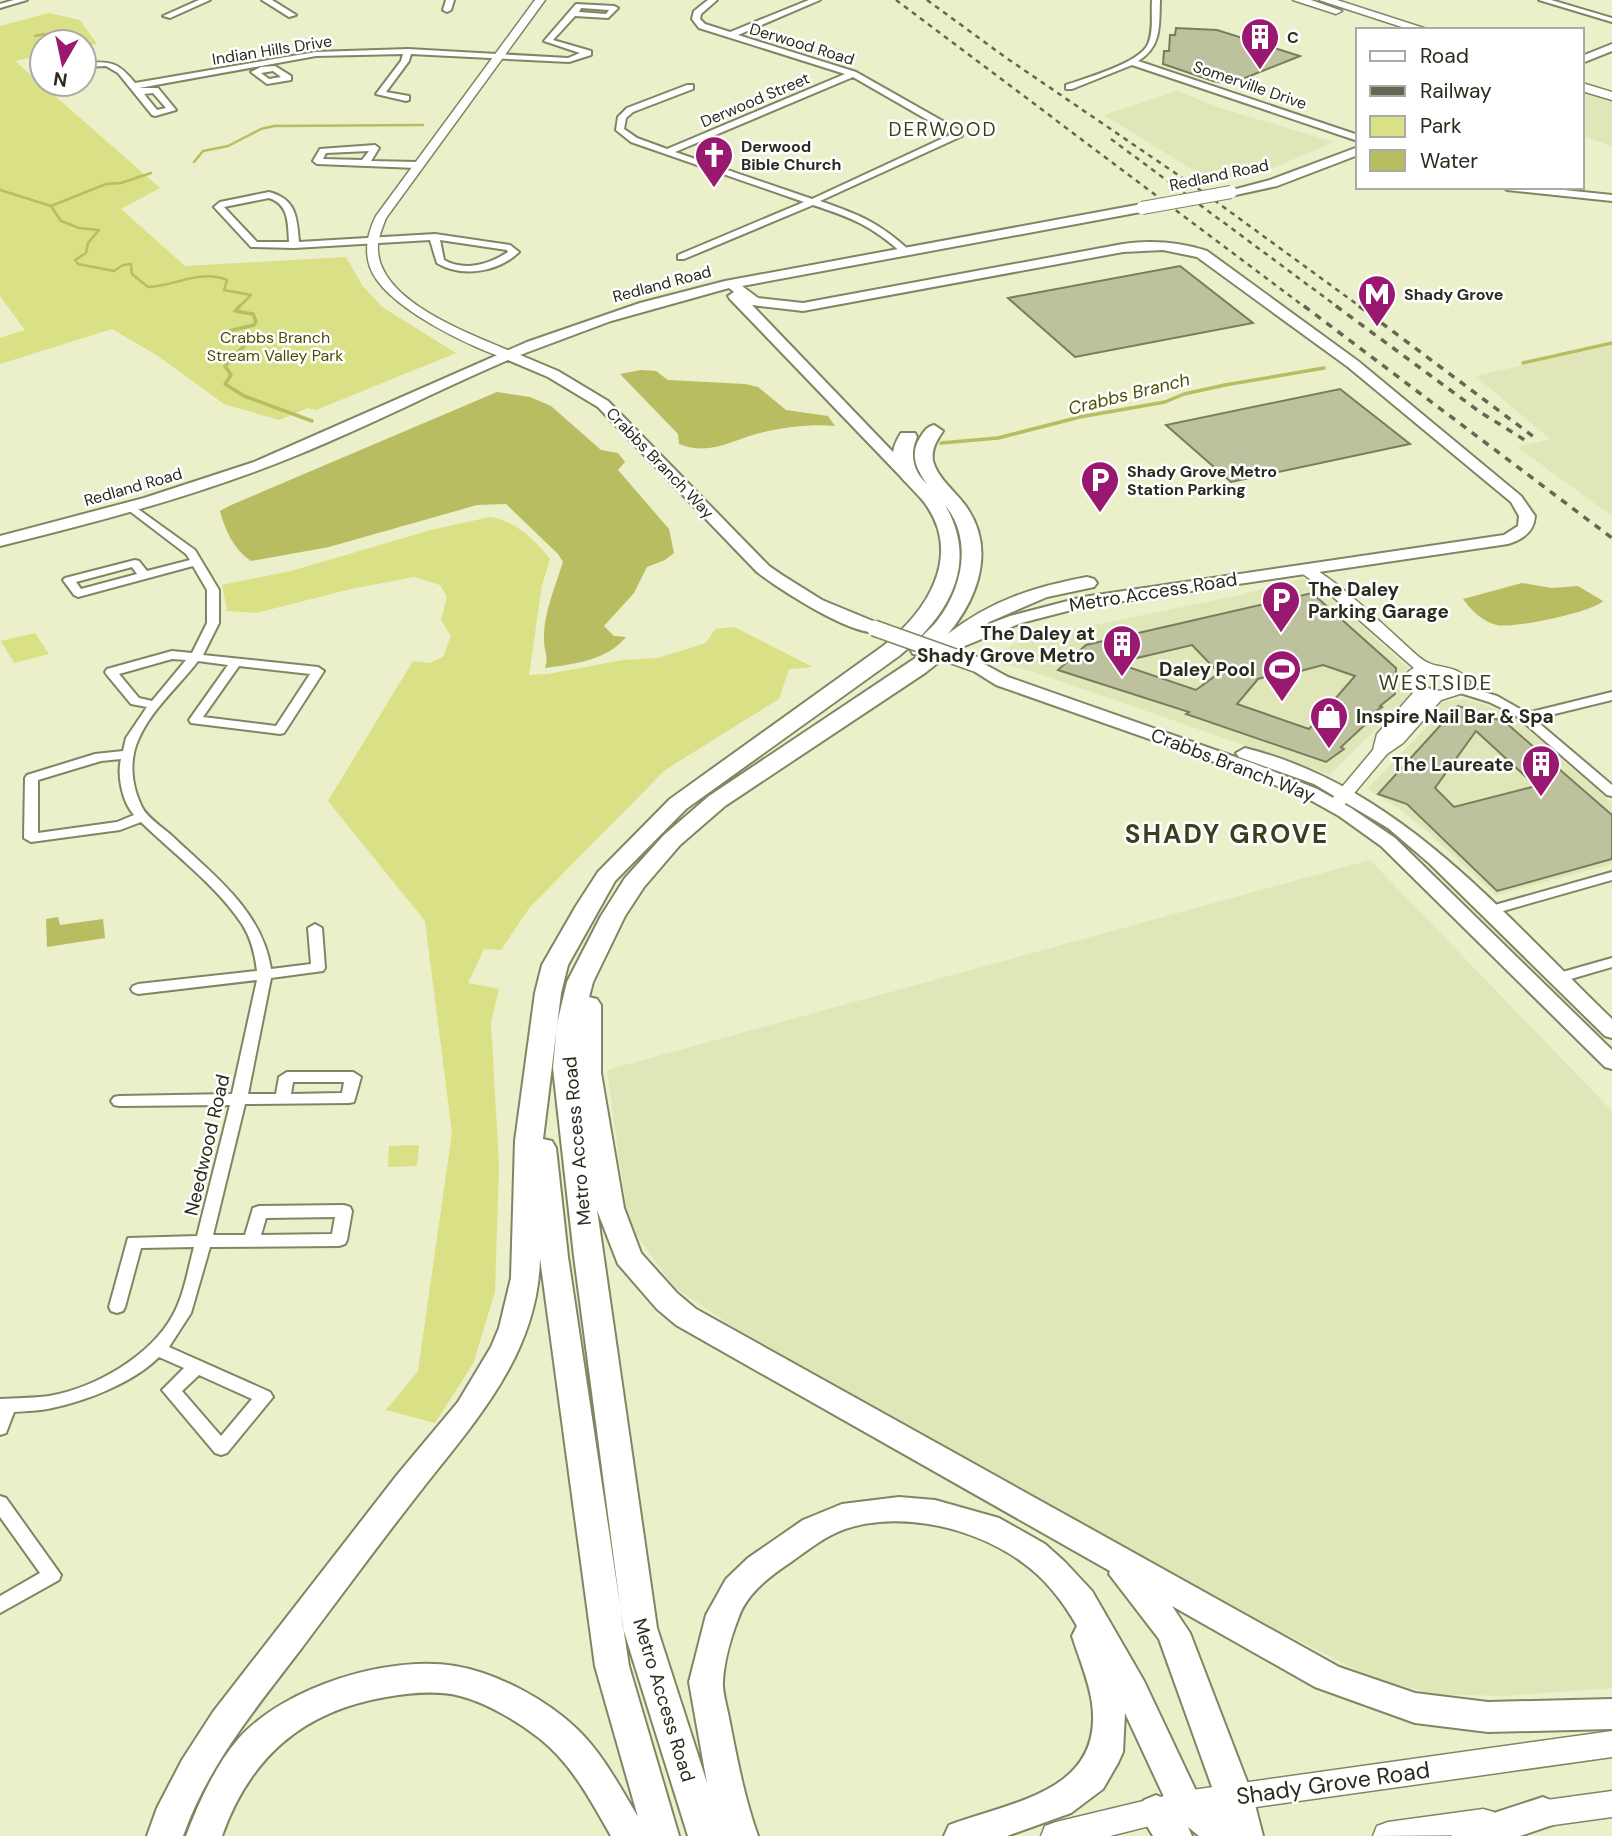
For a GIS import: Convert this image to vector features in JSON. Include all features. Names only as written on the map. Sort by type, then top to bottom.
[{"type":"highway","points":[[750,778],[827,715],[900,667],[932,641],[957,608],[971,570],[972,550],[965,518],[925,463],[924,448],[934,431]]},
{"type":"highway","points":[[908,437],[903,445],[910,478]]},
{"type":"highway","name":"Metro Access Road","points":[[661,1836],[611,1666],[555,1268],[537,1099],[541,1035],[555,965],[588,906],[613,869],[678,804],[864,671],[919,628],[930,614],[948,576],[950,540],[934,502],[910,478]]},
{"type":"highway","points":[[946,647],[982,618],[1020,599],[1058,587],[1087,583]]},
{"type":"highway","name":"Metro Access Road","points":[[706,1836],[640,1628],[588,1256],[566,1068],[570,1024],[580,982],[604,933],[634,883],[658,854],[702,813],[750,778],[946,647]]},
{"type":"highway","points":[[604,933],[586,1023],[588,1073],[610,1208],[628,1257],[667,1301],[707,1331],[1327,1677],[1415,1708],[1488,1717],[1612,1714]]},
{"type":"highway","points":[[165,1836],[175,1808],[225,1722],[408,1484],[469,1410],[505,1349],[514,1328],[525,1278],[529,1141],[537,1099]]},
{"type":"highway","points":[[740,1836],[727,1798],[706,1682],[722,1615],[738,1588],[759,1567],[814,1529],[842,1517],[899,1510],[935,1513],[988,1527],[1034,1553],[1054,1571],[1080,1601],[1132,1691],[1172,1817],[1225,1836]]},
{"type":"highway","points":[[1102,1551],[1139,1587],[1173,1633],[1235,1797],[1245,1836]]},
{"type":"highway","points":[[962,1836],[1059,1802],[1091,1778],[1106,1752],[1109,1704],[1080,1601]]},
{"type":"highway","points":[[204,1836],[216,1799],[253,1747],[283,1721],[324,1700],[386,1681],[454,1680],[517,1706],[552,1729],[579,1753],[630,1836]]},
{"type":"highway","points":[[1470,1836],[1543,1813]]},
{"type":"main road","points":[[1299,0],[1389,28]]},
{"type":"main road","points":[[1325,0],[1417,28]]},
{"type":"main road","points":[[1584,49],[1612,36]]},
{"type":"main road","points":[[1584,59],[1612,47]]},
{"type":"main road","points":[[1584,78],[1612,86]]},
{"type":"main road","points":[[1584,88],[1612,96]]},
{"type":"main road","name":"Redland Road","points":[[0,541],[131,507],[220,480],[608,316],[728,285],[1231,192],[1292,177],[1356,152]]},
{"type":"main road","name":"Metro Access Road","points":[[728,285],[754,302],[803,307],[1123,248],[1167,246],[1202,254],[1353,363],[1516,499],[1528,512],[1529,522],[1524,530],[1508,539],[1059,607],[994,626],[946,647]]},
{"type":"main road","name":"Metro Access Road","points":[[728,285],[910,478]]},
{"type":"main road","points":[[773,335],[771,328],[776,319],[803,307]]},
{"type":"main road","name":"Crabbs Branch Way","points":[[511,356],[553,374],[603,404],[763,569],[782,584],[844,618],[1302,773],[1339,799],[1388,842],[1612,1062]]},
{"type":"main road","name":"Crabbs Branch Way","points":[[1339,799],[1394,824],[1436,859],[1612,1031]]},
{"type":"main road","name":"Shady Grove Road","points":[[1056,1836],[1172,1817],[1235,1797],[1612,1744]]},
{"type":"main road","points":[[1388,1836],[1612,1804]]},
{"type":"street","points":[[0,6],[23,0]]},
{"type":"street","points":[[167,16],[206,0]]},
{"type":"street","points":[[266,0],[292,15]]},
{"type":"street","points":[[447,10],[450,0]]},
{"type":"street","points":[[372,240],[380,218],[417,165],[540,0]]},
{"type":"street","name":"Derwood Road","points":[[713,0],[697,13],[696,22],[708,29],[853,74],[959,134],[814,201]]},
{"type":"street","points":[[728,36],[816,0]]},
{"type":"street","points":[[1069,87],[1132,62],[1152,45],[1156,0]]},
{"type":"street","points":[[1543,0],[1612,18]]},
{"type":"street","points":[[1558,0],[1612,18]]},
{"type":"street","points":[[534,57],[573,14]]},
{"type":"street","name":"Indian Hills Drive","points":[[121,71],[137,90],[263,68],[316,54],[408,51],[569,60],[587,53],[548,41]]},
{"type":"street","points":[[406,98],[380,94],[405,61],[408,51]]},
{"type":"street","name":"Somerville Drive","points":[[1132,62],[1356,137]]},
{"type":"street","points":[[98,64],[107,64],[121,71]]},
{"type":"street","points":[[98,72],[121,71]]},
{"type":"street","name":"Derwood Street","points":[[668,152],[853,74]]},
{"type":"street","points":[[690,88],[630,110],[620,122],[620,130],[634,140],[871,223],[906,252]]},
{"type":"street","points":[[365,163],[375,148],[323,151],[317,160],[341,162],[365,163],[417,165]]},
{"type":"street","points":[[1526,189],[1612,198]]},
{"type":"street","points":[[294,245],[291,211],[277,196],[243,199],[219,207],[254,245],[294,245],[435,237],[492,244],[514,252],[494,264],[454,268],[440,261],[435,237]]},
{"type":"street","points":[[681,257],[814,201]]},
{"type":"street","name":"Crabbs Branch Way","points":[[372,240],[373,269],[388,289],[409,305],[441,323],[511,356]]},
{"type":"street","points":[[131,507],[191,552],[198,561],[213,586],[216,618],[208,639],[154,705],[135,732],[124,755],[100,757],[32,778],[31,838],[120,826],[142,816]]},
{"type":"street","points":[[144,575],[135,563],[69,580],[78,593],[198,561]]},
{"type":"street","points":[[1329,586],[1333,565]]},
{"type":"street","points":[[1305,569],[1329,586],[1424,669]]},
{"type":"street","points":[[154,705],[135,701],[111,672],[165,656],[195,657],[318,671],[280,730],[195,720],[236,662]]},
{"type":"street","points":[[1461,689],[1462,682],[1451,672],[1424,669],[1414,674],[1411,681],[1429,694],[1451,695],[1461,689],[1502,702],[1525,717],[1612,792]]},
{"type":"street","points":[[1339,799],[1381,751],[1397,740],[1429,694]]},
{"type":"street","points":[[1525,717],[1612,695]]},
{"type":"street","name":"Needwood Road","points":[[4,1406],[51,1402],[84,1392],[127,1372],[158,1349],[183,1313],[239,1099],[265,974],[261,949],[249,923],[221,890],[135,809],[126,793],[124,755]]},
{"type":"street","points":[[1489,911],[1612,876]]},
{"type":"street","points":[[138,989],[318,968],[315,928]]},
{"type":"street","points":[[1558,978],[1612,962]]},
{"type":"street","points":[[119,1101],[282,1099]]},
{"type":"street","points":[[117,1307],[134,1242],[340,1240],[344,1211],[259,1212],[252,1240]]},
{"type":"street","points":[[158,1349],[264,1397],[221,1448],[171,1390],[196,1368]]},
{"type":"street","points":[[0,1428],[4,1406]]},
{"type":"street","points":[[0,1503],[52,1575],[0,1605]]},
{"type":"shaded area","points":[[1584,88],[1612,96],[1612,146],[1584,137]]},
{"type":"shaded area","points":[[1177,91],[1217,107],[1334,142],[1266,171],[1209,180],[1104,115]]},
{"type":"shaded area","points":[[1612,345],[1612,516],[1517,447],[1550,439],[1475,376]]},
{"type":"shaded area","points":[[1308,577],[1407,667],[1405,681],[1411,694],[1330,775],[1034,672],[983,659],[1026,639],[1236,596]]},
{"type":"shaded area","name":"The Laureate","points":[[1466,699],[1509,713],[1612,803],[1612,864],[1495,895],[1429,833],[1397,807],[1367,789],[1438,715],[1440,702]]},
{"type":"shaded area","points":[[1370,860],[1612,1111],[1612,1688],[1504,1696],[1433,1694],[1371,1677],[1180,1581],[790,1365],[674,1287],[628,1223],[607,1070]]},
{"type":"green space","name":"Crabbs Branch Stream Valley Park","points":[[49,13],[80,20],[86,28],[28,28],[28,58],[15,61],[28,72],[28,98],[57,98],[160,188],[121,209],[185,266],[346,257],[362,285],[382,307],[456,353],[316,410],[308,408],[279,420],[224,404],[158,356],[112,329],[0,364],[0,338],[25,330],[0,296],[0,26]]},
{"type":"green space","points":[[490,517],[508,522],[524,532],[550,559],[542,585],[529,675],[623,660],[658,658],[706,643],[715,629],[734,627],[813,667],[789,669],[779,699],[665,770],[530,907],[501,950],[484,949],[468,983],[499,989],[491,1022],[499,1167],[495,1292],[473,1364],[435,1423],[386,1410],[418,1371],[452,1133],[425,921],[328,801],[413,661],[430,663],[443,657],[451,636],[441,620],[447,597],[440,585],[414,577],[351,589],[256,613],[227,611],[222,585],[291,571],[431,530]]},
{"type":"green space","points":[[35,633],[49,654],[14,663],[1,641]]},
{"type":"green space","points":[[419,1145],[417,1166],[388,1167],[389,1146]]},
{"type":"water","points":[[641,370],[656,371],[668,380],[758,387],[786,410],[828,416],[835,426],[782,429],[721,446],[690,448],[679,444],[678,434],[620,374]]},
{"type":"water","points":[[497,392],[530,397],[551,406],[601,450],[618,453],[625,462],[618,470],[669,529],[674,553],[647,567],[634,593],[604,626],[614,636],[626,637],[609,651],[589,660],[545,668],[545,621],[563,562],[506,504],[477,505],[329,547],[251,561],[231,539],[220,511],[229,506]]},
{"type":"water","points":[[1522,583],[1552,588],[1578,586],[1603,601],[1569,614],[1506,626],[1482,619],[1463,599]]},
{"type":"water","points":[[58,917],[60,925],[103,919],[105,938],[47,947],[46,919]]},
{"type":"building","points":[[1176,28],[1217,30],[1300,56],[1230,84],[1213,81],[1163,64],[1164,51],[1169,51],[1170,35],[1175,35]]},
{"type":"building","points":[[1180,266],[1253,323],[1075,357],[1008,298]]},
{"type":"building","name":"Shady Grove Metro Station Parking","points":[[1340,389],[1410,444],[1231,482],[1166,425]]},
{"type":"building","name":"The Daley at Shady Grove Metro","points":[[1312,593],[1396,668],[1395,694],[1364,719],[1369,721],[1341,747],[1344,749],[1326,762],[1186,714],[1189,712],[1058,670],[1086,645]],"holes":[[[1192,645],[1219,673],[1196,690],[1116,663]],[[1323,665],[1355,676],[1309,729],[1237,704],[1258,679],[1272,675],[1274,678]]]},
{"type":"building","name":"The Laureate","points":[[1458,706],[1505,722],[1612,815],[1612,859],[1497,891],[1407,804],[1378,794]],"holes":[[[1476,731],[1536,786],[1454,807],[1435,788]]]},
{"type":"waterway","points":[[194,162],[203,151],[228,146],[261,129],[274,126],[423,125]]},
{"type":"waterway","points":[[51,206],[106,184],[121,183],[151,173]]},
{"type":"waterway","name":"Crabbs Branch","points":[[0,190],[51,206]]},
{"type":"waterway","name":"Crabbs Branch","points":[[51,206],[61,221],[79,228],[99,230],[88,243],[86,253],[75,260],[78,264],[114,271],[123,265],[131,264],[132,274],[148,287],[198,277],[217,277],[227,280],[224,290],[251,295],[235,311],[253,314],[256,321],[254,325],[229,331],[229,336],[245,345],[225,366],[231,375],[225,384],[244,396],[312,421]]},
{"type":"waterway","name":"Crabbs Branch","points":[[1523,363],[1612,343]]},
{"type":"waterway","name":"Crabbs Branch","points":[[941,443],[998,438],[1080,417],[1165,402],[1184,394],[1225,385],[1324,368]]},
{"type":"railway","points":[[896,0],[1306,308]]},
{"type":"railway","points":[[927,0],[1005,57],[1203,192],[1362,308]]},
{"type":"railway","points":[[1111,139],[1339,308]]},
{"type":"railway","points":[[1304,306],[1612,538]]},
{"type":"railway","points":[[1336,306],[1480,412],[1528,442]]},
{"type":"railway","points":[[1359,306],[1538,440]]},
{"type":"place","name":"C","points":[[1260,71]]},
{"type":"place","name":"Derwood Bible Church","points":[[714,189]]},
{"type":"place","name":"Shady Grove","points":[[1377,328]]},
{"type":"place","name":"Shady Grove Metro Station Parking","points":[[1100,514]]},
{"type":"place","name":"The Daley Parking Garage","points":[[1281,634]]},
{"type":"place","name":"The Daley at Shady Grove Metro","points":[[1122,678]]},
{"type":"place","name":"Daley Pool","points":[[1282,703]]},
{"type":"place","name":"Inspire Nail Bar & Spa","points":[[1329,750]]},
{"type":"place","name":"The Laureate","points":[[1541,798]]},
{"type":"district","name":"DERWOOD","points":[[943,129]]},
{"type":"district","name":"WESTSIDE","points":[[1436,683]]},
{"type":"district","name":"SHADY GROVE","points":[[1227,834]]}]
